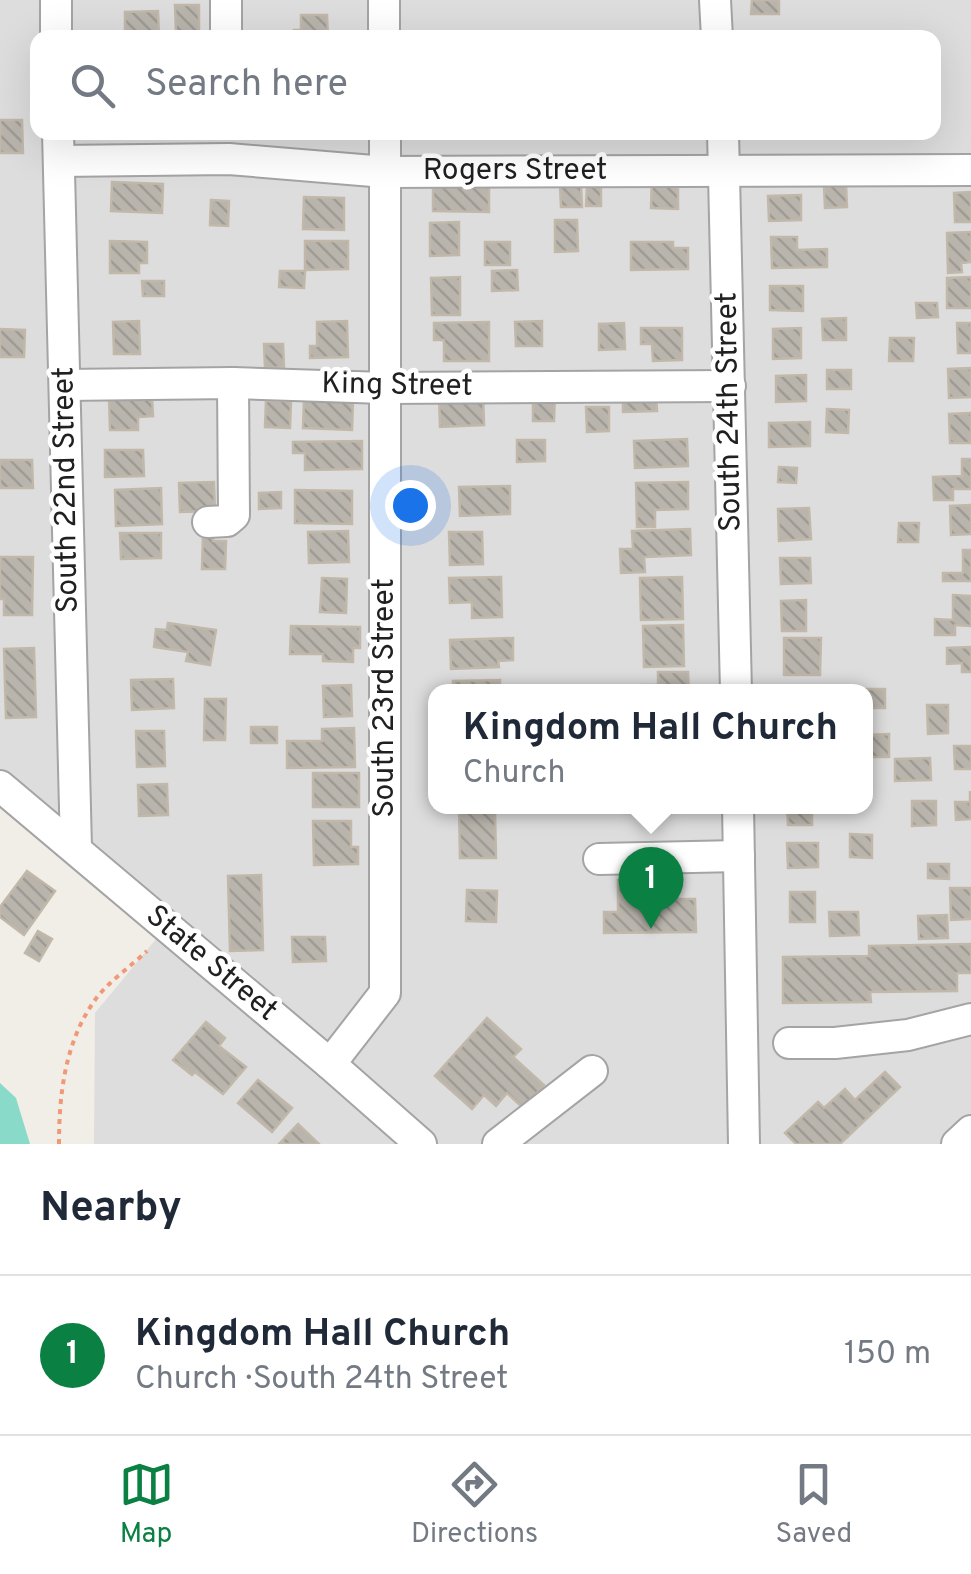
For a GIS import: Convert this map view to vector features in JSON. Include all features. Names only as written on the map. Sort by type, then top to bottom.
[{"type":"street","points":[[56,0],[56,30]]},
{"type":"street","points":[[226,0],[226,30]]},
{"type":"street","points":[[384,0],[384,30]]},
{"type":"street","points":[[715,0],[717,30]]},
{"type":"street","name":"South 23rd Street","points":[[330,1064],[385,993],[384,140]]},
{"type":"street","name":"South 24th Street","points":[[723,140],[736,684]]},
{"type":"street","name":"Rogers Street","points":[[59,147],[229,146],[385,172],[971,170]]},
{"type":"street","name":"South 22nd Street","points":[[59,147],[76,848]]},
{"type":"street","points":[[208,522],[226,521],[234,515],[233,383]]},
{"type":"street","name":"King Street","points":[[64,385],[730,386]]},
{"type":"street","name":"State Street","points":[[0,786],[421,1144]]},
{"type":"street","points":[[738,814],[744,1144]]},
{"type":"street","points":[[599,859],[739,856]]},
{"type":"street","points":[[789,1043],[835,1043],[908,1035],[971,1020]]},
{"type":"street","points":[[498,1144],[592,1071]]},
{"type":"street","points":[[957,1144],[971,1131]]},
{"type":"path","points":[[59,1144],[59,1111],[68,1050],[95,998],[147,951]]},
{"type":"shaded area","points":[[0,0],[971,0],[971,1131],[957,1144],[94,1144],[95,1013],[166,927],[0,779]]},
{"type":"shaded area","points":[[0,1083],[16,1098],[30,1144],[0,1144]]},
{"type":"building","points":[[752,0],[779,0],[779,14],[751,14]]},
{"type":"building","points":[[175,5],[199,5],[199,30],[176,30]]},
{"type":"building","points":[[158,11],[159,30],[125,30],[125,12]]},
{"type":"building","points":[[301,15],[327,15],[328,30],[301,30]]},
{"type":"building","points":[[0,120],[22,120],[23,153],[0,153]]},
{"type":"building","points":[[433,176],[489,176],[489,212],[433,211]]},
{"type":"building","points":[[652,176],[678,176],[678,209],[651,208]]},
{"type":"building","points":[[112,182],[163,184],[162,213],[111,211]]},
{"type":"building","points":[[581,185],[582,207],[561,207],[560,186]]},
{"type":"building","points":[[587,185],[601,186],[601,206],[586,206]]},
{"type":"building","points":[[846,185],[847,207],[825,208],[824,186]]},
{"type":"building","points":[[971,192],[971,222],[955,222],[954,193]]},
{"type":"building","points":[[801,195],[801,220],[769,221],[768,196]]},
{"type":"building","points":[[304,197],[344,198],[344,230],[303,229]]},
{"type":"building","points":[[211,200],[229,201],[228,226],[210,225]]},
{"type":"building","points":[[555,220],[577,220],[578,251],[555,252]]},
{"type":"building","points":[[459,222],[459,255],[430,256],[430,223]]},
{"type":"building","points":[[971,232],[971,262],[961,263],[962,272],[948,273],[947,233]]},
{"type":"building","points":[[771,237],[797,237],[797,250],[827,249],[827,267],[772,268]]},
{"type":"building","points":[[110,241],[147,242],[147,263],[139,263],[139,273],[110,273]]},
{"type":"building","points":[[305,241],[348,241],[348,269],[305,270]]},
{"type":"building","points":[[485,242],[510,242],[510,265],[485,265]]},
{"type":"building","points":[[631,242],[673,242],[673,248],[688,248],[688,269],[631,270]]},
{"type":"building","points":[[517,270],[518,290],[492,291],[492,271]]},
{"type":"building","points":[[280,271],[305,271],[304,288],[279,287]]},
{"type":"building","points":[[460,277],[460,315],[432,315],[431,278]]},
{"type":"building","points":[[971,277],[971,308],[947,308],[947,278]]},
{"type":"building","points":[[142,281],[164,281],[164,296],[143,296]]},
{"type":"building","points":[[770,286],[803,286],[803,311],[770,310]]},
{"type":"building","points":[[916,303],[937,303],[938,317],[917,318]]},
{"type":"building","points":[[846,318],[846,340],[823,340],[822,319]]},
{"type":"building","points":[[139,321],[140,354],[114,354],[113,322]]},
{"type":"building","points":[[347,321],[348,357],[310,358],[310,346],[317,346],[317,322]]},
{"type":"building","points":[[542,321],[542,346],[516,346],[515,322]]},
{"type":"building","points":[[489,322],[489,361],[444,361],[444,340],[434,340],[434,323]]},
{"type":"building","points":[[624,323],[625,349],[599,350],[599,324]]},
{"type":"building","points":[[957,323],[971,323],[971,353],[958,353]]},
{"type":"building","points":[[641,328],[682,328],[682,360],[653,361],[652,344],[641,344]]},
{"type":"building","points":[[801,328],[801,358],[773,359],[773,329]]},
{"type":"building","points":[[0,329],[25,330],[24,357],[0,357]]},
{"type":"building","points":[[890,338],[914,338],[913,361],[889,361]]},
{"type":"building","points":[[264,344],[283,344],[284,367],[265,368]]},
{"type":"building","points":[[971,368],[971,397],[949,398],[948,369]]},
{"type":"building","points":[[827,370],[851,370],[851,389],[827,389]]},
{"type":"building","points":[[806,375],[806,401],[776,402],[776,376]]},
{"type":"building","points":[[656,389],[657,411],[623,412],[623,390]]},
{"type":"building","points":[[483,393],[484,425],[440,427],[439,394]]},
{"type":"building","points":[[533,393],[555,394],[554,421],[533,421]]},
{"type":"building","points":[[152,397],[153,416],[138,417],[138,430],[110,430],[109,398]]},
{"type":"building","points":[[304,400],[353,401],[352,430],[303,428]]},
{"type":"building","points":[[266,401],[291,401],[290,428],[265,427]]},
{"type":"building","points":[[586,407],[609,407],[609,431],[587,432]]},
{"type":"building","points":[[827,409],[849,410],[848,433],[826,432]]},
{"type":"building","points":[[971,413],[971,443],[950,443],[949,414]]},
{"type":"building","points":[[810,422],[810,446],[769,447],[769,423]]},
{"type":"building","points":[[687,439],[688,466],[635,468],[634,441]]},
{"type":"building","points":[[517,440],[545,440],[545,461],[517,462]]},
{"type":"building","points":[[362,441],[362,469],[305,470],[305,453],[293,453],[293,442]]},
{"type":"building","points":[[105,450],[143,450],[144,476],[105,477]]},
{"type":"building","points":[[962,459],[971,459],[971,489],[953,489],[953,500],[934,500],[933,477],[962,476]]},
{"type":"building","points":[[0,460],[32,460],[33,488],[0,488]]},
{"type":"building","points":[[779,467],[797,468],[796,483],[778,482]]},
{"type":"building","points":[[214,482],[215,511],[180,512],[179,483]]},
{"type":"building","points":[[688,482],[688,509],[655,510],[655,527],[637,527],[636,483]]},
{"type":"building","points":[[510,486],[510,514],[460,516],[459,487]]},
{"type":"building","points":[[161,488],[162,524],[116,526],[115,490]]},
{"type":"building","points":[[295,490],[352,491],[352,524],[295,523]]},
{"type":"building","points":[[281,492],[281,508],[259,509],[259,493]]},
{"type":"building","points":[[971,505],[971,534],[951,535],[950,506]]},
{"type":"building","points":[[809,508],[811,539],[779,541],[778,509]]},
{"type":"building","points":[[899,523],[919,523],[918,542],[898,542]]},
{"type":"building","points":[[690,529],[691,555],[644,557],[645,572],[621,573],[620,549],[633,549],[632,531]]},
{"type":"building","points":[[348,531],[349,562],[309,563],[308,532]]},
{"type":"building","points":[[449,532],[482,532],[483,564],[450,565]]},
{"type":"building","points":[[120,533],[161,533],[161,558],[121,559]]},
{"type":"building","points":[[203,535],[213,536],[213,541],[226,541],[225,569],[202,569]]},
{"type":"building","points":[[963,550],[971,550],[971,581],[943,581],[943,573],[963,573]]},
{"type":"building","points":[[0,557],[33,557],[32,615],[4,615]]},
{"type":"building","points":[[780,558],[810,558],[811,583],[781,584]]},
{"type":"building","points":[[501,577],[502,617],[472,618],[472,602],[450,603],[449,578]]},
{"type":"building","points":[[682,577],[683,619],[641,620],[640,578]]},
{"type":"building","points":[[322,578],[347,579],[346,613],[320,612]]},
{"type":"building","points":[[953,595],[971,596],[971,626],[955,625],[955,635],[935,635],[935,619],[953,620]]},
{"type":"building","points":[[806,600],[806,631],[782,631],[781,601]]},
{"type":"building","points":[[168,623],[216,630],[210,665],[186,661],[188,652],[154,647],[156,629],[167,630]]},
{"type":"building","points":[[683,625],[684,666],[644,667],[643,626]]},
{"type":"building","points":[[291,626],[360,627],[360,648],[353,648],[353,662],[323,661],[323,654],[290,654]]},
{"type":"building","points":[[513,638],[513,660],[498,661],[499,667],[451,669],[450,640]]},
{"type":"building","points":[[784,638],[821,638],[820,675],[784,675]]},
{"type":"building","points":[[971,647],[971,672],[962,672],[962,663],[947,664],[947,648]]},
{"type":"building","points":[[34,648],[36,717],[6,718],[4,649]]},
{"type":"building","points":[[658,672],[688,672],[689,684],[658,684]]},
{"type":"building","points":[[173,679],[174,708],[132,710],[131,680]]},
{"type":"building","points":[[500,680],[500,684],[453,684]]},
{"type":"building","points":[[351,685],[352,716],[324,717],[323,686]]},
{"type":"building","points":[[873,689],[885,689],[885,708],[873,708]]},
{"type":"building","points":[[205,699],[226,699],[225,740],[204,740]]},
{"type":"building","points":[[927,705],[948,705],[948,733],[928,734]]},
{"type":"building","points":[[251,727],[277,727],[277,743],[251,743]]},
{"type":"building","points":[[354,728],[355,767],[287,768],[287,741],[322,741],[322,729]]},
{"type":"building","points":[[136,731],[164,731],[165,766],[137,767]]},
{"type":"building","points":[[889,734],[889,757],[873,757],[873,735]]},
{"type":"building","points":[[954,746],[971,746],[971,769],[955,769]]},
{"type":"building","points":[[930,758],[931,780],[895,781],[895,759]]},
{"type":"building","points":[[313,773],[359,773],[359,807],[313,807]]},
{"type":"building","points":[[167,784],[168,815],[139,816],[138,785]]},
{"type":"building","points":[[970,791],[971,819],[956,820],[955,802],[970,802]]},
{"type":"building","points":[[912,801],[936,801],[936,825],[912,826]]},
{"type":"building","points":[[459,814],[495,814],[496,858],[460,858]]},
{"type":"building","points":[[787,814],[812,814],[812,825],[788,825]]},
{"type":"building","points":[[313,821],[351,821],[351,847],[358,847],[358,864],[314,865]]},
{"type":"building","points":[[850,834],[872,835],[872,858],[850,857]]},
{"type":"building","points":[[787,843],[818,843],[818,867],[788,868]]},
{"type":"building","points":[[928,864],[949,864],[949,879],[928,878]]},
{"type":"building","points":[[27,871],[55,891],[24,935],[0,917],[0,907]]},
{"type":"building","points":[[261,875],[263,950],[230,951],[228,876]]},
{"type":"building","points":[[618,880],[671,880],[671,899],[695,899],[696,932],[604,933],[604,912],[618,912]]},
{"type":"building","points":[[950,888],[971,888],[971,919],[951,920]]},
{"type":"building","points":[[467,890],[497,891],[496,922],[466,921]]},
{"type":"building","points":[[790,892],[815,892],[815,922],[790,922]]},
{"type":"building","points":[[829,912],[858,912],[859,935],[830,936]]},
{"type":"building","points":[[947,915],[948,938],[919,939],[918,916]]},
{"type":"building","points":[[38,931],[52,939],[39,961],[25,953]]},
{"type":"building","points":[[292,937],[325,937],[326,961],[293,962]]},
{"type":"building","points":[[971,944],[971,973],[957,973],[957,991],[870,992],[871,1002],[783,1003],[783,957],[869,956],[869,946]]},
{"type":"building","points":[[487,1018],[521,1049],[513,1057],[544,1085],[523,1108],[507,1093],[496,1106],[484,1095],[472,1109],[435,1076]]},
{"type":"building","points":[[206,1022],[225,1038],[219,1046],[246,1067],[223,1094],[173,1060]]},
{"type":"building","points":[[885,1072],[900,1087],[840,1144],[796,1144],[785,1133],[818,1102],[824,1108],[845,1089],[855,1100]]},
{"type":"building","points":[[258,1080],[292,1108],[272,1132],[238,1103]]},
{"type":"building","points":[[298,1124],[319,1144],[279,1144]]},
{"type":"place","name":"Kingdom Hall Church","points":[[651,929]]}]
